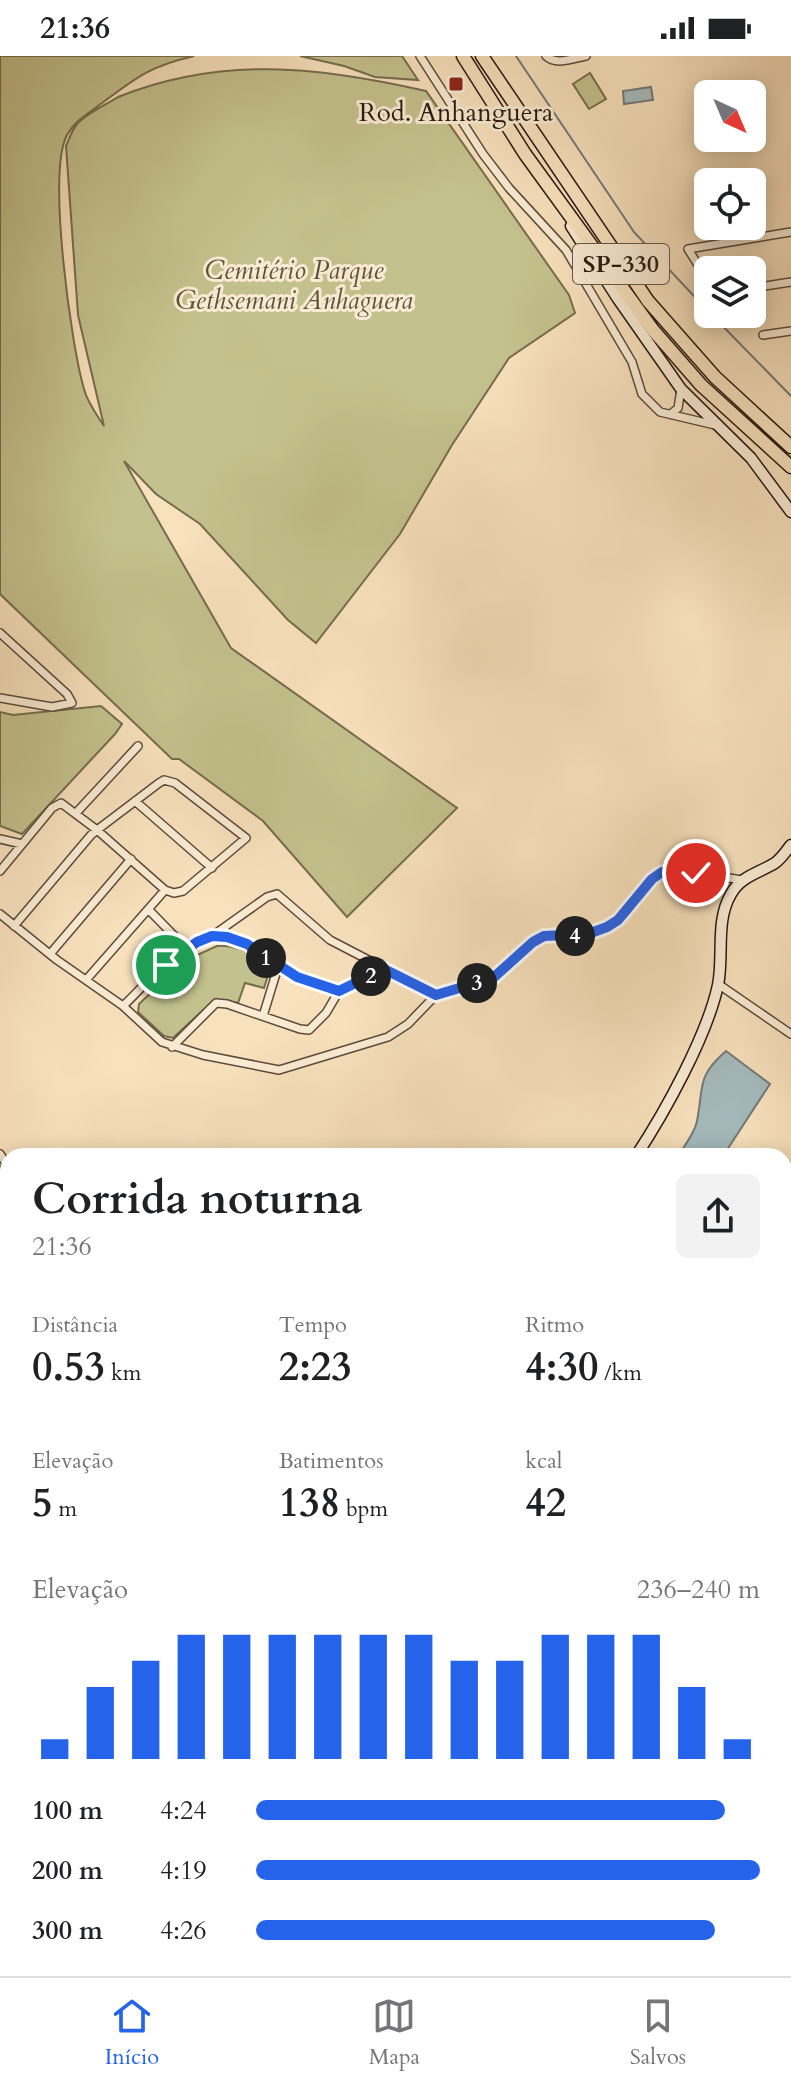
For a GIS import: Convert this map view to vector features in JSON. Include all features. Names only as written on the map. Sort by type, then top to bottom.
[{"type":"highway","name":"SP-330","points":[[463,56],[550,191],[662,341],[701,385],[791,467]]},
{"type":"highway","name":"SP-330","points":[[482,56],[648,301],[715,377],[791,447]]},
{"type":"main road","points":[[550,191],[618,299],[681,389],[751,458],[791,512]]},
{"type":"main road","points":[[641,1148],[659,1120],[697,1041],[718,984],[725,909],[729,897],[742,880],[781,858],[791,845]]},
{"type":"street","points":[[420,56],[489,162],[566,250],[624,347],[642,394],[660,412],[715,425]]},
{"type":"street","points":[[546,56],[557,62],[586,56]]},
{"type":"street","points":[[694,259],[688,249],[791,232]]},
{"type":"street","points":[[766,286],[791,282]]},
{"type":"street","points":[[763,335],[791,331]]},
{"type":"street","points":[[671,414],[678,408],[681,389]]},
{"type":"street","points":[[0,633],[67,694],[72,703],[52,707],[0,698]]},
{"type":"street","points":[[76,813],[138,746]]},
{"type":"street","points":[[0,871],[55,805],[61,803],[97,830],[165,890],[180,892],[245,841],[245,837],[168,779],[97,830],[14,926]]},
{"type":"street","points":[[135,801],[212,868]]},
{"type":"street","points":[[0,839],[22,844]]},
{"type":"street","points":[[50,954],[131,859]]},
{"type":"street","points":[[0,914],[123,1006],[162,1042],[255,1067],[279,1070],[388,1037],[408,1024],[436,995],[493,978],[544,936],[588,934],[607,927],[618,920],[652,879],[662,872],[742,880]]},
{"type":"street","points":[[86,980],[165,890]]},
{"type":"street","points":[[123,1006],[186,948],[212,936],[267,897],[277,894],[322,935],[436,995]]},
{"type":"street","points":[[149,910],[186,948]]},
{"type":"street","points":[[212,936],[247,944],[297,977],[339,991]]},
{"type":"street","points":[[263,1016],[278,967]]},
{"type":"street","points":[[172,1047],[216,1003],[309,1030],[326,1013],[339,991],[384,969]]},
{"type":"street","points":[[718,984],[791,1034]]},
{"type":"green space","name":"Cemitério Parque Gethsemani Anhaguera","points":[[0,56],[194,56],[143,75],[85,115],[74,126],[67,135],[61,155],[60,220],[73,336],[85,394],[104,426],[78,315],[66,146],[75,126],[86,116],[118,97],[156,84],[194,75],[269,69],[346,76],[426,91],[569,295],[575,313],[509,358],[452,445],[400,534],[316,643],[288,620],[200,524],[156,494],[124,461],[231,648],[457,808],[347,917],[263,821],[179,759],[172,759],[0,594]]},
{"type":"green space","points":[[300,56],[402,56],[418,80],[375,77]]},
{"type":"green space","points":[[590,73],[606,99],[589,109],[573,84]]},
{"type":"green space","points":[[101,706],[122,724],[115,734],[22,834],[0,826],[0,712],[13,715]]},
{"type":"green space","points":[[217,946],[244,950],[267,964],[269,972],[264,988],[245,983],[238,1003],[215,999],[173,1038],[164,1036],[138,1012],[139,1004],[186,960]]},
{"type":"shaded area","points":[[651,87],[653,100],[624,104],[623,91]]},
{"type":"shaded area","points":[[726,1051],[770,1084],[728,1148],[683,1148],[696,1126],[705,1075]]},
{"type":"waterway","points":[[516,56],[634,232],[694,296]]},
{"type":"waterway","points":[[725,328],[791,396]]},
{"type":"place","name":"Rod. Anhanguera","points":[[456,84]]},
{"type":"route","points":[[166,965],[186,948],[217,936],[247,944],[283,970],[339,991],[384,969],[436,995],[493,978],[544,936],[575,936],[607,927],[618,920],[643,888],[662,872],[696,873]]}]
